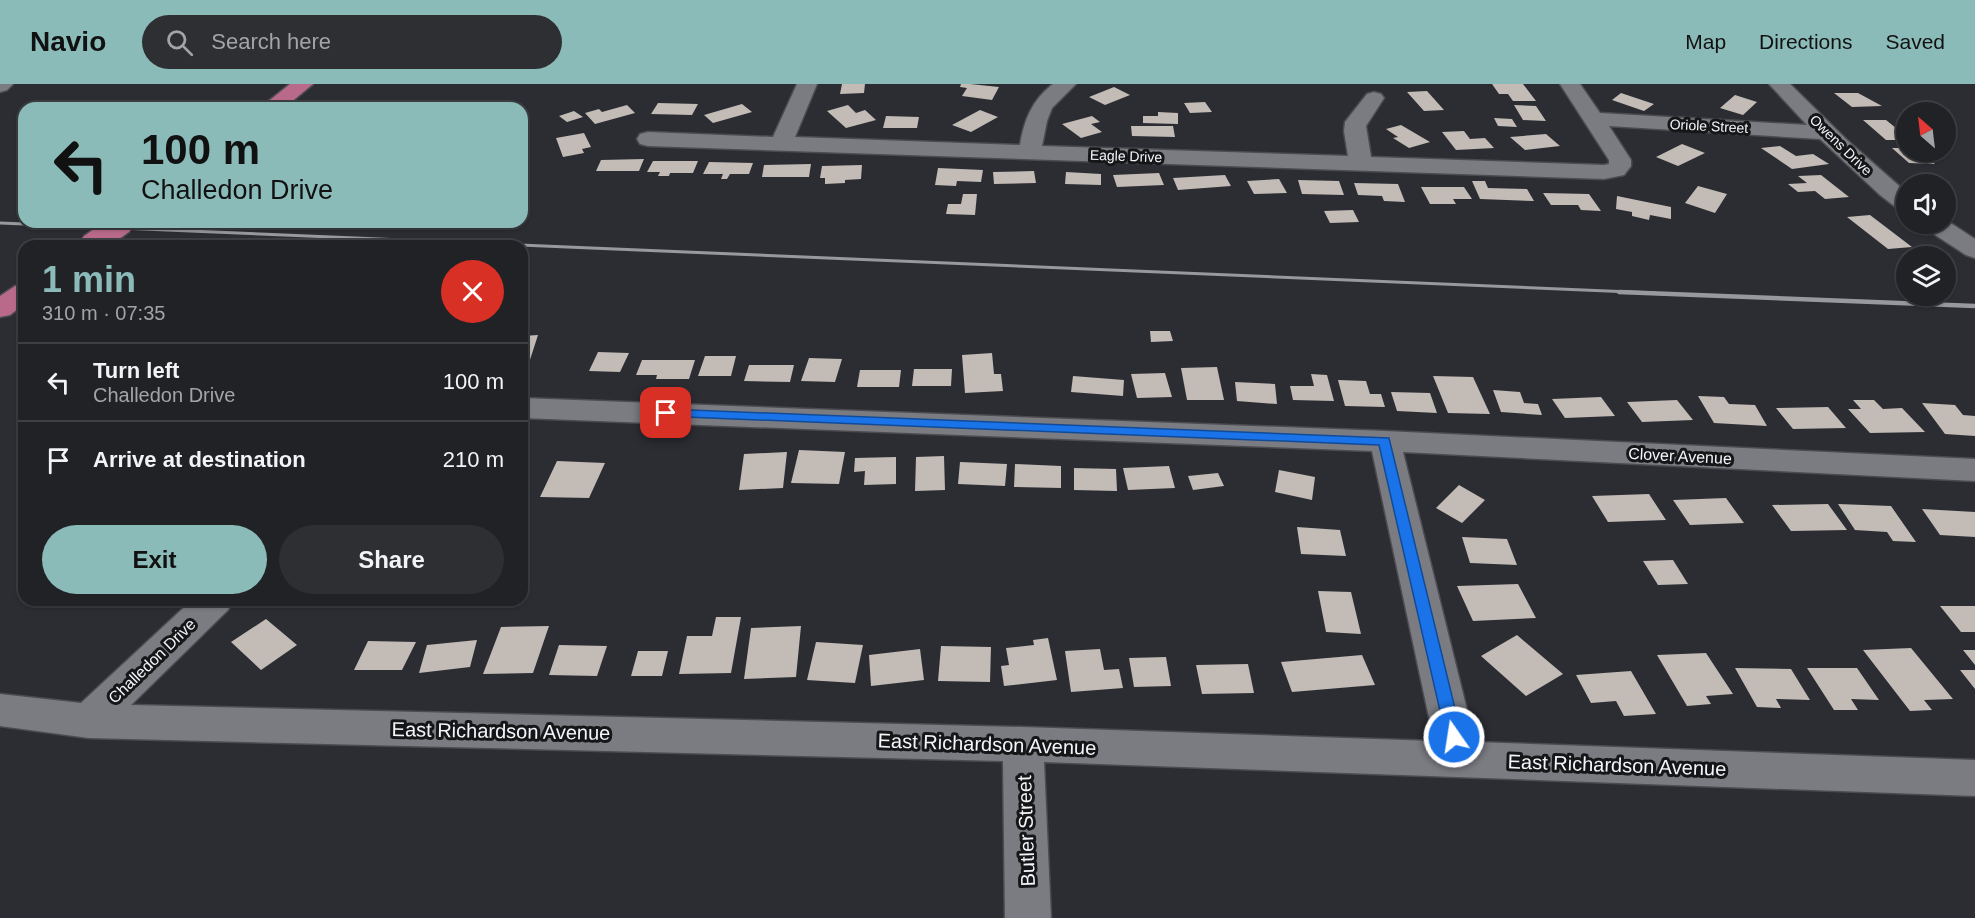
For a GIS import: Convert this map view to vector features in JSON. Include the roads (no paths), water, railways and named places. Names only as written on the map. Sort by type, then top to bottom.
[{"type":"main road","points":[[279,102],[303,84]]},
{"type":"main road","points":[[98,240],[115,228]]},
{"type":"main road","points":[[0,309],[18,296]]},
{"type":"street","points":[[781,144],[807,84]]},
{"type":"street","points":[[1030,152],[1035,118],[1039,110],[1053,93],[1066,84]]},
{"type":"street","points":[[1569,84],[1593,119]]},
{"type":"street","name":"Owens Drive","points":[[1779,84],[1826,133],[1896,196]]},
{"type":"street","points":[[1358,164],[1362,155],[1355,127],[1362,113],[1373,103],[1374,98]]},
{"type":"street","name":"Eagle Drive","points":[[648,139],[1604,172],[1616,170],[1620,166],[1620,160],[1593,119]]},
{"type":"street","name":"Oriole Street","points":[[1593,119],[1826,133]]},
{"type":"street","points":[[1950,234],[1975,250]]},
{"type":"street","points":[[528,408],[1385,441],[1460,760]]},
{"type":"street","name":"Clover Avenue","points":[[1385,441],[1975,470]]},
{"type":"street","name":"Challedon Drive","points":[[89,721],[209,606]]},
{"type":"street","name":"East Richardson Avenue","points":[[0,710],[89,721],[1023,744],[1975,778]]},
{"type":"street","name":"Butler Street","points":[[1023,744],[1028,918]]},
{"type":"railway","points":[[0,223],[18,224]]},
{"type":"railway","points":[[118,228],[402,240]]},
{"type":"railway","points":[[528,245],[1655,293]]},
{"type":"railway","points":[[1619,292],[1975,306]]}]
